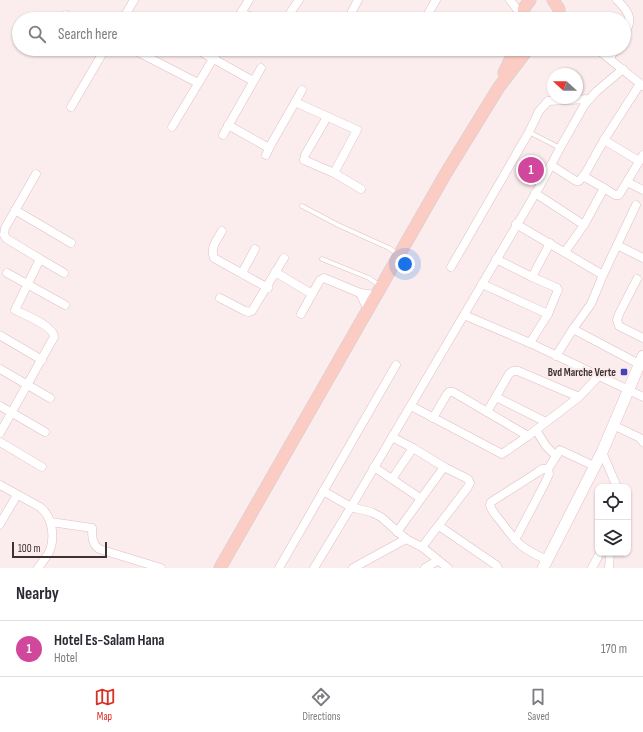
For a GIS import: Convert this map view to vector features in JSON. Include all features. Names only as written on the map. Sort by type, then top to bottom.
[{"type":"main road","points":[[524,12],[524,8],[530,0]]},
{"type":"main road","points":[[499,87],[512,56]]},
{"type":"main road","points":[[220,568],[446,174],[499,87],[523,56]]},
{"type":"street","points":[[127,12],[134,0]]},
{"type":"street","points":[[242,12],[249,0]]},
{"type":"street","points":[[291,12],[299,0]]},
{"type":"street","points":[[352,12],[358,0]]},
{"type":"street","points":[[429,12],[436,0]]},
{"type":"street","points":[[510,0],[519,12]]},
{"type":"street","points":[[617,0],[624,6],[627,12]]},
{"type":"street","points":[[71,107],[101,56]]},
{"type":"street","points":[[146,56],[198,83]]},
{"type":"street","points":[[210,56],[253,81]]},
{"type":"street","points":[[551,165],[577,182],[584,176],[604,140],[642,85],[607,56]]},
{"type":"street","points":[[172,127],[214,58]]},
{"type":"street","points":[[223,135],[261,68]]},
{"type":"street","points":[[314,568],[411,406],[589,99],[623,69]]},
{"type":"street","points":[[228,125],[267,152],[302,90]]},
{"type":"street","points":[[451,267],[540,111],[548,101],[589,99]]},
{"type":"street","points":[[295,102],[357,130],[334,173]]},
{"type":"street","points":[[327,117],[305,155],[304,160],[334,173],[361,189]]},
{"type":"street","points":[[584,176],[619,195],[641,158],[604,140]]},
{"type":"street","points":[[36,174],[5,228],[5,238],[64,273]]},
{"type":"street","points":[[627,182],[643,190]]},
{"type":"street","points":[[565,252],[584,225],[604,188]]},
{"type":"street","points":[[535,193],[584,225]]},
{"type":"street","points":[[556,356],[572,329],[591,304],[636,205]]},
{"type":"street","points":[[15,210],[71,243]]},
{"type":"street","points":[[516,224],[603,275]]},
{"type":"street","points":[[222,231],[213,248],[212,252],[214,258],[268,288]]},
{"type":"street","points":[[532,277],[550,243]]},
{"type":"street","points":[[617,245],[643,258]]},
{"type":"street","points":[[242,273],[255,249]]},
{"type":"street","points":[[220,298],[249,312],[252,311],[268,288],[284,258]]},
{"type":"street","points":[[0,433],[52,342],[54,333],[50,328],[15,310],[40,259]]},
{"type":"street","points":[[496,259],[557,288],[558,290],[548,314],[530,343]]},
{"type":"street","points":[[276,272],[312,294]]},
{"type":"street","points":[[7,273],[65,306]]},
{"type":"street","points":[[301,314],[320,280],[324,278],[360,293],[379,290]]},
{"type":"street","points":[[638,279],[617,320],[619,326],[643,338]]},
{"type":"street","points":[[482,284],[548,314]]},
{"type":"street","points":[[360,293],[368,310]]},
{"type":"street","points":[[464,315],[530,343],[643,397]]},
{"type":"street","points":[[548,469],[542,469],[490,504],[490,507],[515,540],[545,564],[602,452],[641,360],[572,329]]},
{"type":"street","points":[[1,336],[42,360]]},
{"type":"street","points":[[279,568],[396,365]]},
{"type":"street","points":[[0,369],[50,398]]},
{"type":"street","points":[[487,412],[513,371],[518,371],[579,397]]},
{"type":"street","points":[[411,406],[502,454],[579,397],[598,376]]},
{"type":"street","points":[[433,418],[449,392],[453,392],[528,436]]},
{"type":"street","points":[[496,397],[546,422]]},
{"type":"street","points":[[0,406],[45,432]]},
{"type":"street","points":[[613,425],[642,440]]},
{"type":"street","points":[[536,430],[546,446],[556,456]]},
{"type":"street","points":[[392,437],[444,467],[468,478],[470,483],[422,547]]},
{"type":"street","points":[[0,442],[42,467]]},
{"type":"street","points":[[392,479],[413,448]]},
{"type":"street","points":[[515,540],[545,483],[549,474],[548,469],[560,450],[594,466]]},
{"type":"street","points":[[602,452],[616,484]]},
{"type":"street","points":[[374,467],[420,498]]},
{"type":"street","points":[[397,532],[420,498],[444,467]]},
{"type":"street","points":[[0,485],[16,495],[34,503],[45,511],[50,522],[51,545],[47,556],[38,568]]},
{"type":"street","points":[[323,491],[351,507],[371,512],[380,517],[406,539],[422,547],[437,561],[448,568]]},
{"type":"street","points":[[0,524],[16,495]]},
{"type":"street","points":[[50,522],[92,528],[94,542],[99,549],[161,568]]},
{"type":"street","points":[[439,526],[496,565],[498,568]]},
{"type":"street","points":[[353,568],[406,539]]},
{"type":"street","points":[[592,568],[598,556]]},
{"type":"street","points":[[609,568],[610,556]]},
{"type":"street","points":[[425,568],[437,561]]},
{"type":"lane","points":[[529,132],[560,148]]},
{"type":"lane","points":[[302,206],[338,225],[389,248],[400,255]]},
{"type":"lane","points":[[322,259],[368,278],[379,290]]},
{"type":"place","name":"Hotel Es-Salam Hana","points":[[531,170]]},
{"type":"place","name":"Bvd Marche Verte","points":[[624,372]]}]
